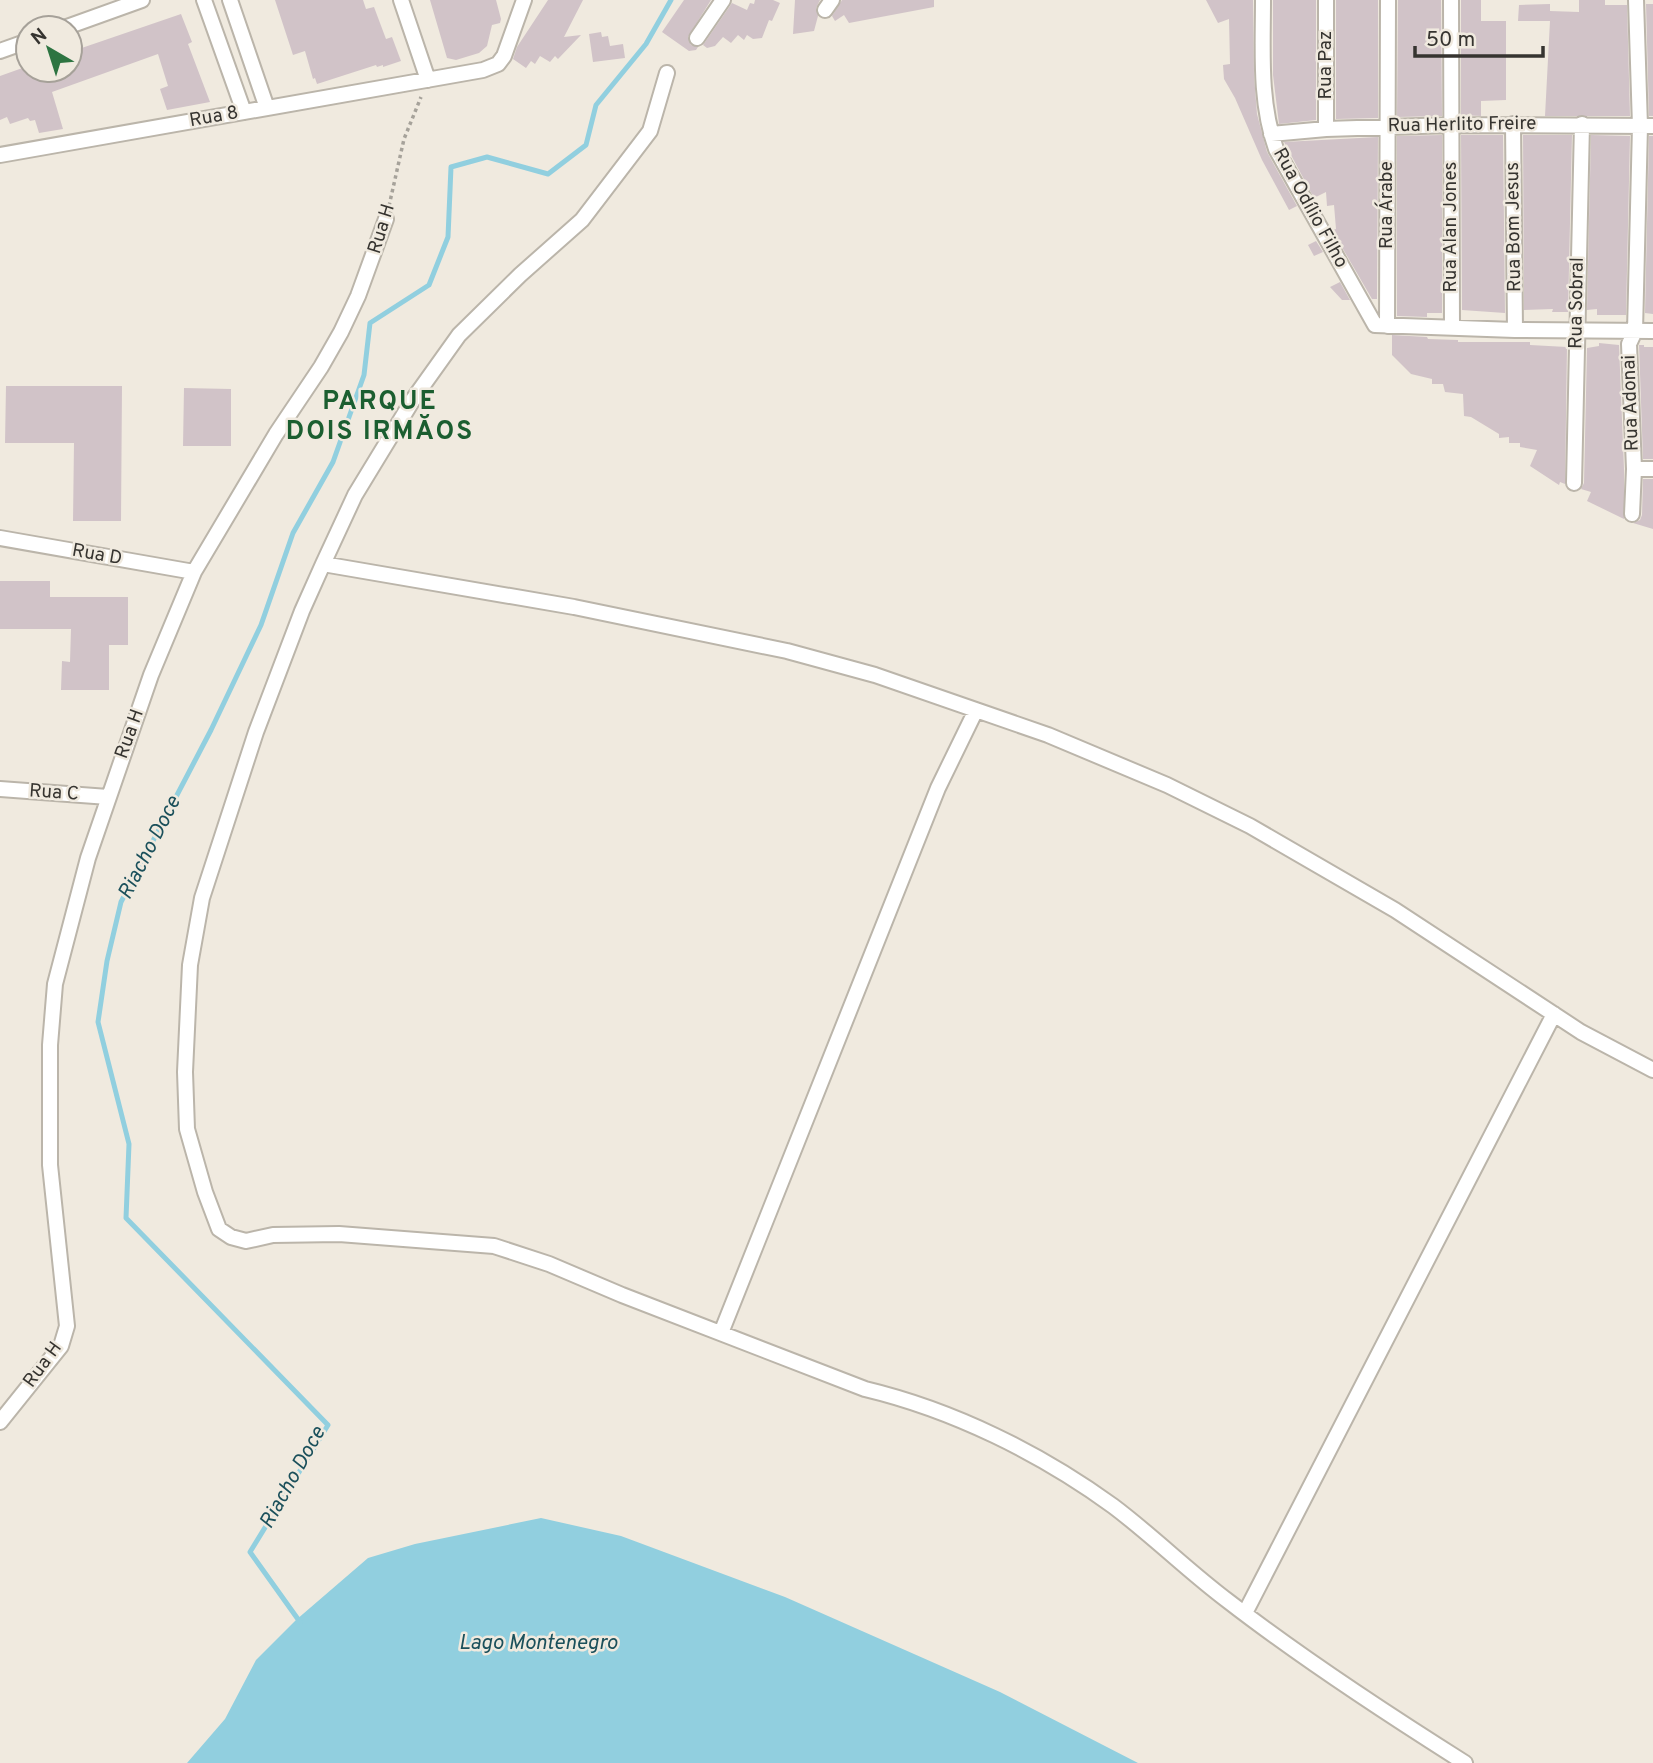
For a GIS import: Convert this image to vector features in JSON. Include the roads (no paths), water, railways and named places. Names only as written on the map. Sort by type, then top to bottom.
[{"type":"street","points":[[84,21],[142,0]]},
{"type":"street","points":[[204,0],[244,112]]},
{"type":"street","points":[[230,0],[267,108]]},
{"type":"street","points":[[401,0],[428,80]]},
{"type":"street","points":[[509,0],[515,19]]},
{"type":"street","points":[[515,19],[523,0]]},
{"type":"street","points":[[696,38],[723,0]]},
{"type":"street","name":"Rua Odílio Filho","points":[[1263,0],[1263,89],[1276,149],[1381,325]]},
{"type":"street","name":"Rua Paz","points":[[1326,0],[1326,129]]},
{"type":"street","name":"Rua Árabe","points":[[1381,325],[1388,0]]},
{"type":"street","name":"Rua Alan Jones","points":[[1451,0],[1452,328]]},
{"type":"street","name":"Rua Adonai","points":[[1632,514],[1634,469],[1629,344],[1635,331],[1647,126],[1636,0]]},
{"type":"street","name":"Rua 8","points":[[0,155],[490,67],[498,64],[508,47],[515,19]]},
{"type":"street","points":[[667,73],[650,131],[582,220],[520,275],[459,335],[414,398],[355,495],[302,611],[256,732],[202,898],[190,965],[185,1072],[187,1129],[219,1229],[231,1237],[246,1241],[273,1235],[339,1234],[494,1246],[550,1264],[865,1389],[899,1397],[1023,1450],[1056,1468],[1113,1506],[1245,1613],[1391,1717],[1465,1763]]},
{"type":"street","name":"Rua Bom Jesus","points":[[1513,124],[1516,330]]},
{"type":"street","name":"Rua Sobral","points":[[1574,482],[1582,124]]},
{"type":"street","name":"Rua Herlito Freire","points":[[1271,134],[1387,126],[1647,126]]},
{"type":"street","name":"Rua H","points":[[0,1422],[61,1346],[67,1326],[50,1165],[50,1045],[55,984],[88,858],[151,675],[194,572],[276,434],[341,332],[368,270],[386,219]]},
{"type":"street","points":[[1381,325],[1653,331]]},
{"type":"street","points":[[1634,469],[1653,469]]},
{"type":"street","name":"Rua D","points":[[0,538],[194,572]]},
{"type":"street","points":[[323,564],[573,607],[788,651],[875,675],[1048,735],[1143,775],[1250,826],[1395,910],[1581,1032],[1653,1070]]},
{"type":"street","points":[[721,1333],[938,788],[976,710]]},
{"type":"street","name":"Rua C","points":[[0,789],[108,797]]},
{"type":"street","points":[[1245,1613],[1554,1014]]},
{"type":"water","name":"Lago Montenegro","points":[[541,1518],[621,1536],[785,1597],[1000,1692],[1138,1763],[187,1763],[225,1719],[256,1660],[296,1620],[368,1558],[415,1544]]},
{"type":"waterway","name":"Riacho Doce","points":[[300,1622],[250,1552],[328,1425],[126,1218],[129,1144],[98,1022],[107,961],[121,902],[211,730],[261,625],[293,533],[333,462],[364,375],[370,323],[429,285],[448,237],[451,167],[487,157],[548,174],[586,145],[596,105],[646,44],[671,0]]},
{"type":"district","name":"PARQUE DOIS IRMĂOS","points":[[380,417]]}]
